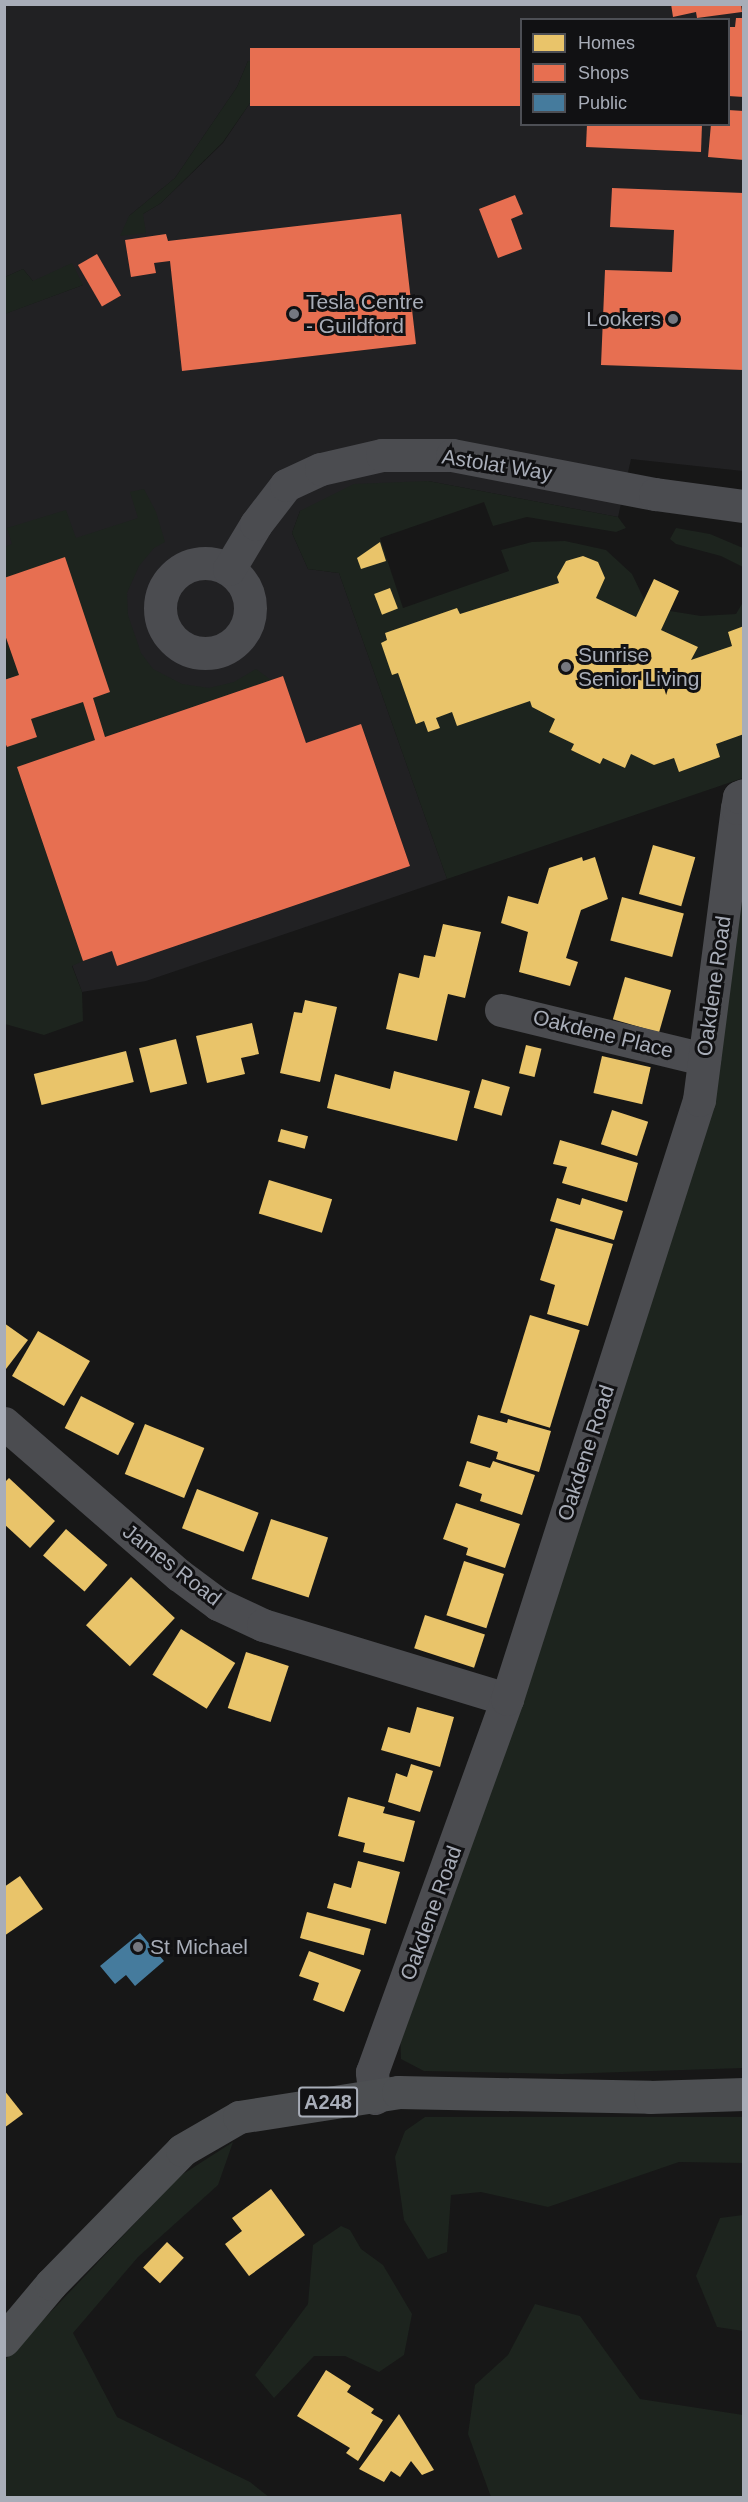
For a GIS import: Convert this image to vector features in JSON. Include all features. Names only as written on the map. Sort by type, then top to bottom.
[{"type":"main road","name":"A248","points":[[4,2340],[51,2283],[182,2150],[239,2117],[375,2098],[398,2092],[650,2097],[744,2094]]},
{"type":"street","name":"Astolat Way","points":[[229,569],[255,524],[286,485],[321,469],[382,455],[452,454],[655,494],[743,505]]},
{"type":"street","name":"Oakdene Road","points":[[375,2098],[372,2072],[507,1699],[699,1100],[737,808],[739,797],[744,795]]},
{"type":"street","name":"Oakdene Place","points":[[501,1010],[704,1059]]},
{"type":"street","name":"James Road","points":[[4,1423],[178,1575],[218,1604],[263,1625],[507,1699]]},
{"type":"shaded area","points":[[5,5],[743,5],[743,471],[631,459],[618,517],[428,481],[300,511],[292,533],[308,569],[339,573],[447,879],[146,981],[82,992],[31,853],[5,804],[4,314],[83,285],[33,281],[23,269],[5,277]],"holes":[[[248,61],[296,90],[252,100],[223,143],[161,203],[143,214],[129,216],[175,178],[237,87]]]},
{"type":"shaded area","points":[[248,61],[288,67],[296,90],[252,100],[223,142],[161,203],[143,214],[146,233],[120,236],[129,216],[175,178],[237,87]]},
{"type":"shaded area","points":[[72,263],[83,285],[5,314],[5,277],[23,269],[33,281]]},
{"type":"shaded area","points":[[428,481],[618,517],[626,528],[616,532],[527,517],[493,526],[484,502],[380,538],[403,608],[509,571],[501,550],[532,542],[565,541],[606,550],[632,574],[644,599],[654,579],[679,591],[670,611],[701,616],[736,614],[743,602],[743,778],[447,879],[339,573],[308,569],[292,533],[300,511],[354,484]]},
{"type":"shaded area","points":[[144,489],[156,512],[165,542],[154,548],[139,566],[127,593],[128,615],[141,653],[153,669],[182,684],[209,688],[234,682],[256,669],[271,680],[17,767],[83,961],[72,966],[82,992],[83,1021],[44,1035],[5,1024],[4,547],[12,544],[7,528],[66,510],[76,538],[138,518],[130,492]]},
{"type":"shaded area","points":[[676,528],[710,534],[743,548],[743,567],[721,556],[676,544],[670,539]]},
{"type":"shaded area","points":[[743,866],[743,2068],[562,2074],[424,2071],[401,2059],[400,2028],[578,1512]]},
{"type":"shaded area","points":[[425,2117],[743,2117],[743,2163],[679,2162],[548,2207],[481,2192],[451,2195],[447,2252],[428,2259],[404,2220],[395,2157],[405,2131]]},
{"type":"shaded area","points":[[233,2142],[218,2185],[138,2257],[73,2333],[117,2417],[250,2482],[269,2497],[5,2497],[4,2361],[180,2176]]},
{"type":"shaded area","points":[[743,2215],[743,2331],[717,2327],[696,2276],[720,2218]]},
{"type":"shaded area","points":[[341,2226],[350,2230],[361,2249],[383,2265],[412,2314],[404,2355],[379,2372],[345,2356],[314,2356],[274,2398],[255,2375],[308,2304],[313,2245]]},
{"type":"shaded area","points":[[535,2304],[580,2316],[640,2399],[743,2415],[743,2497],[491,2497],[468,2434],[475,2385],[508,2355]]},
{"type":"building: Homes","points":[[380,542],[386,561],[361,569],[357,558]]},
{"type":"building: Homes","name":"Sunrise Senior Living","points":[[583,556],[598,562],[605,578],[596,598],[636,617],[654,579],[679,591],[661,630],[698,647],[691,660],[732,646],[728,632],[744,626],[744,734],[716,744],[720,757],[679,772],[674,758],[654,765],[631,754],[625,768],[603,758],[600,764],[571,750],[574,744],[549,732],[555,719],[532,707],[530,701],[457,726],[452,712],[436,718],[440,728],[428,732],[424,721],[416,724],[398,673],[392,675],[381,643],[387,640],[385,633],[457,608],[460,614],[559,583],[557,577],[566,561]]},
{"type":"building: Homes","points":[[390,588],[398,609],[382,615],[374,594]]},
{"type":"building: Homes","points":[[653,845],[695,857],[681,906],[639,894]]},
{"type":"building: Homes","points":[[582,857],[583,861],[595,857],[608,899],[581,910],[566,958],[578,962],[570,986],[519,972],[528,932],[501,923],[508,896],[538,904],[549,868]]},
{"type":"building: Homes","points":[[622,897],[684,914],[672,957],[610,940]]},
{"type":"building: Homes","points":[[443,924],[481,932],[465,998],[448,994],[437,1041],[386,1029],[399,973],[419,978],[424,955],[435,957]]},
{"type":"building: Homes","points":[[625,977],[671,990],[659,1033],[613,1019]]},
{"type":"building: Homes","points":[[305,1000],[337,1007],[320,1082],[280,1073],[294,1012],[302,1013]]},
{"type":"building: Homes","points":[[252,1023],[259,1054],[241,1058],[245,1074],[207,1083],[196,1036]]},
{"type":"building: Homes","points":[[176,1039],[187,1084],[150,1093],[139,1048]]},
{"type":"building: Homes","points":[[526,1045],[542,1049],[535,1077],[519,1073]]},
{"type":"building: Homes","points":[[126,1051],[134,1082],[42,1105],[34,1074]]},
{"type":"building: Homes","points":[[602,1056],[651,1067],[642,1104],[593,1093]]},
{"type":"building: Homes","points":[[394,1071],[470,1091],[457,1141],[327,1108],[335,1074],[390,1089]]},
{"type":"building: Homes","points":[[482,1079],[510,1087],[502,1116],[474,1108]]},
{"type":"building: Homes","points":[[612,1110],[648,1122],[637,1156],[601,1144]]},
{"type":"building: Homes","points":[[281,1129],[308,1136],[305,1149],[278,1142]]},
{"type":"building: Homes","points":[[560,1140],[638,1163],[627,1202],[562,1183],[567,1167],[553,1164]]},
{"type":"building: Homes","points":[[269,1180],[332,1199],[322,1233],[259,1213]]},
{"type":"building: Homes","points":[[557,1198],[580,1205],[582,1198],[623,1211],[614,1240],[550,1221]]},
{"type":"building: Homes","points":[[556,1228],[613,1244],[588,1326],[547,1314],[555,1285],[540,1280]]},
{"type":"building: Homes","points":[[530,1315],[580,1330],[550,1428],[500,1413]]},
{"type":"building: Homes","points":[[4,1323],[28,1340],[6,1369],[4,1368]]},
{"type":"building: Homes","points":[[38,1331],[90,1361],[64,1406],[12,1376]]},
{"type":"building: Homes","points":[[81,1396],[134,1423],[118,1455],[65,1428]]},
{"type":"building: Homes","points":[[478,1415],[507,1423],[508,1419],[551,1431],[539,1472],[496,1459],[498,1452],[470,1443]]},
{"type":"building: Homes","points":[[145,1424],[204,1448],[184,1498],[125,1474]]},
{"type":"building: Homes","points":[[467,1461],[490,1468],[493,1461],[535,1475],[522,1515],[480,1501],[482,1494],[459,1486]]},
{"type":"building: Homes","points":[[9,1478],[55,1521],[30,1548],[4,1524],[4,1483]]},
{"type":"building: Homes","points":[[197,1489],[259,1513],[244,1552],[182,1528]]},
{"type":"building: Homes","points":[[456,1503],[520,1524],[505,1568],[466,1555],[468,1548],[443,1539]]},
{"type":"building: Homes","points":[[271,1519],[328,1538],[309,1597],[252,1579]]},
{"type":"building: Homes","points":[[66,1529],[108,1565],[85,1591],[43,1555]]},
{"type":"building: Homes","points":[[464,1561],[504,1574],[486,1628],[446,1615]]},
{"type":"building: Homes","points":[[131,1577],[175,1618],[130,1666],[86,1625]]},
{"type":"building: Homes","points":[[425,1615],[485,1634],[474,1668],[414,1648]]},
{"type":"building: Homes","points":[[181,1629],[235,1663],[207,1709],[152,1675]]},
{"type":"building: Homes","points":[[246,1652],[289,1666],[271,1722],[228,1708]]},
{"type":"building: Homes","points":[[417,1707],[454,1717],[440,1767],[381,1750],[388,1727],[410,1733]]},
{"type":"building: Homes","points":[[411,1764],[433,1771],[420,1812],[388,1802],[396,1773],[407,1777]]},
{"type":"building: Homes","points":[[348,1797],[385,1807],[383,1813],[415,1821],[404,1862],[363,1852],[365,1843],[338,1836]]},
{"type":"building: Homes","points":[[358,1861],[400,1872],[386,1924],[327,1908],[334,1883],[351,1888]]},
{"type":"building: Homes","points":[[20,1876],[43,1909],[4,1936],[4,1887]]},
{"type":"building: Homes","points":[[307,1912],[371,1929],[364,1955],[300,1938]]},
{"type":"building: Homes","points":[[309,1951],[361,1970],[344,2012],[313,2000],[319,1983],[299,1976]]},
{"type":"building: Homes","points":[[4,2090],[23,2114],[4,2128]]},
{"type":"building: Homes","points":[[271,2189],[305,2235],[249,2276],[225,2244],[242,2231],[232,2218]]},
{"type":"building: Homes","points":[[167,2242],[184,2258],[160,2283],[143,2268]]},
{"type":"building: Homes","points":[[326,2370],[351,2386],[347,2392],[374,2409],[371,2413],[383,2420],[358,2461],[346,2453],[350,2448],[297,2416]]},
{"type":"building: Homes","points":[[399,2414],[434,2470],[422,2475],[411,2461],[400,2477],[391,2471],[384,2482],[359,2469]]},
{"type":"building: Shops","points":[[671,4],[741,4],[742,12],[697,18],[696,12],[673,17]]},
{"type":"building: Shops","points":[[736,18],[744,18],[744,97],[730,96],[730,27],[735,27]]},
{"type":"building: Shops","points":[[250,48],[520,48],[520,106],[250,106]]},
{"type":"building: Shops","points":[[730,110],[744,111],[744,160],[708,157],[711,126],[730,126]]},
{"type":"building: Shops","points":[[587,126],[702,126],[701,152],[586,147]]},
{"type":"building: Shops","name":"Lookers","points":[[612,188],[744,193],[744,370],[601,365],[605,270],[672,272],[674,230],[610,227]]},
{"type":"building: Shops","points":[[515,195],[523,214],[511,219],[522,249],[498,258],[479,209]]},
{"type":"building: Shops","name":"Tesla Centre - Guildford","points":[[401,214],[416,344],[182,371],[170,261],[154,263],[156,273],[131,277],[125,240],[166,234],[168,241]]},
{"type":"building: Shops","points":[[97,254],[121,296],[102,307],[78,265]]},
{"type":"building: Shops","points":[[65,557],[110,692],[93,698],[105,737],[283,676],[306,743],[361,724],[410,866],[117,966],[112,951],[83,961],[17,767],[95,740],[83,702],[31,719],[37,737],[7,747],[4,740],[4,680],[19,675],[4,632],[4,578]]},
{"type":"building: Public","name":"St Michael","points":[[140,1933],[164,1961],[135,1986],[126,1975],[115,1984],[100,1966]]},
{"type":"place","name":"Tesla Centre - Guildford","points":[[294,314]]},
{"type":"place","name":"Lookers","points":[[673,319]]},
{"type":"place","name":"Sunrise Senior Living","points":[[566,667]]},
{"type":"place","name":"St Michael","points":[[138,1947]]}]
